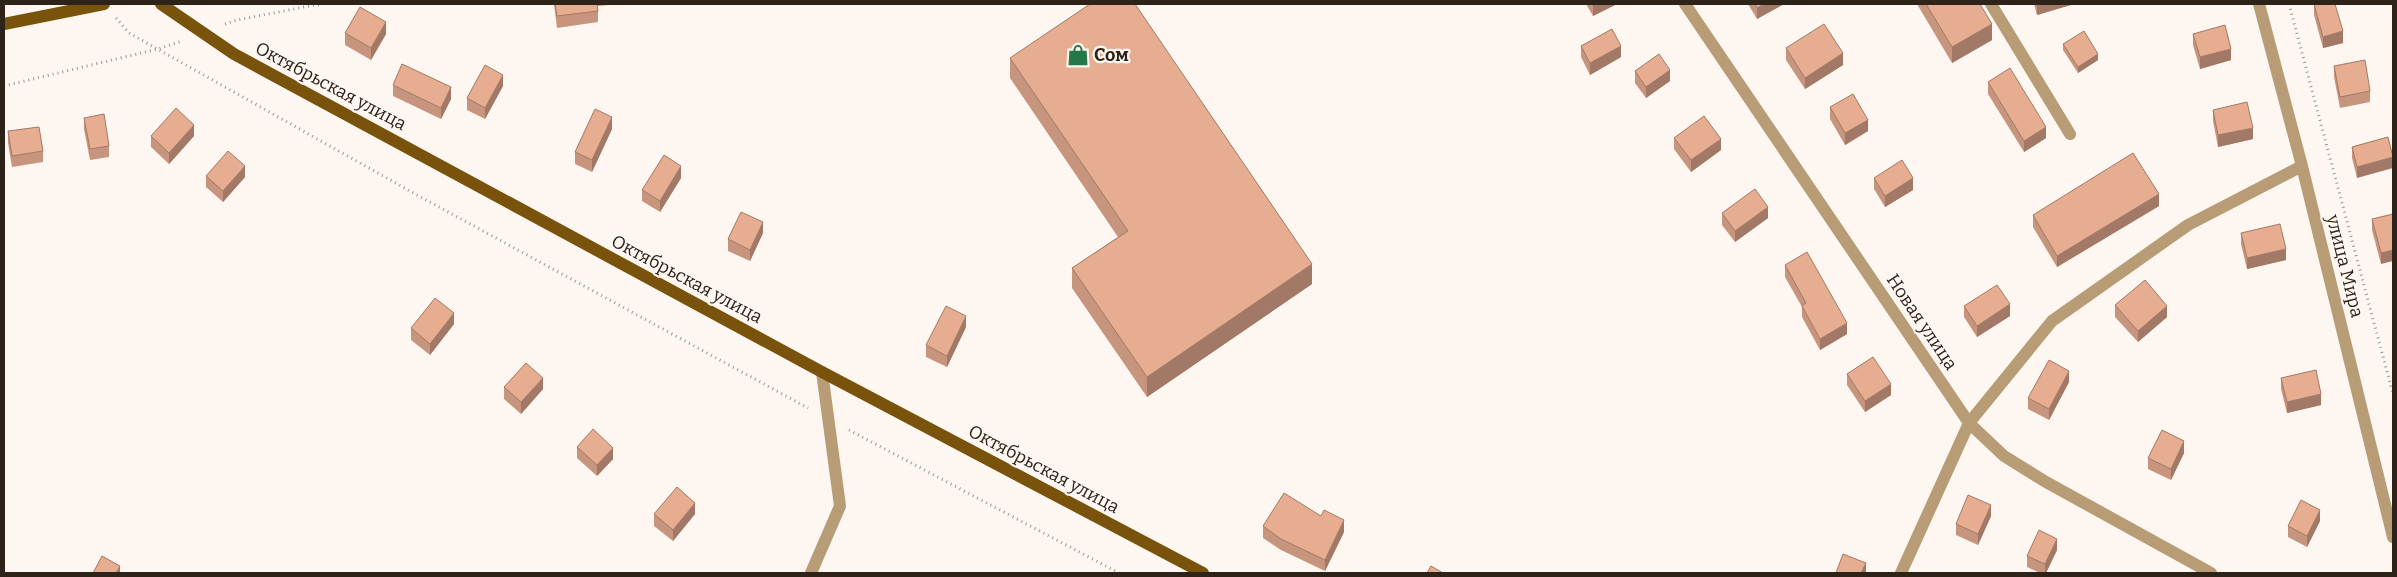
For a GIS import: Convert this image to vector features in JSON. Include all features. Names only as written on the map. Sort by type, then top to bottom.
[{"type":"main road","name":"Октябрьская улица","points":[[161,4],[234,54],[822,372],[1204,573]]},
{"type":"main road","points":[[4,24],[107,7]]},
{"type":"street","name":"Новая улица","points":[[1685,4],[1969,423],[2004,456],[2211,573]]},
{"type":"street","points":[[1991,4],[2070,134]]},
{"type":"street","name":"улица Мира","points":[[2259,4],[2302,166],[2393,537]]},
{"type":"street","points":[[1901,573],[1969,423],[2052,321],[2188,225],[2302,166]]},
{"type":"street","points":[[811,573],[840,506],[822,372]]},
{"type":"path","points":[[4,86],[158,49],[236,20],[320,4]]},
{"type":"path","points":[[2289,4],[2393,394]]},
{"type":"path","points":[[107,7],[129,33],[408,190],[828,419],[1119,573]]},
{"type":"building","points":[[555,4],[597,4],[598,11],[557,16]]},
{"type":"building","points":[[1090,4],[1135,4],[1312,264],[1147,377],[1072,268],[1128,231],[1010,58]]},
{"type":"building","points":[[1755,4],[1764,4],[1757,8]]},
{"type":"building","points":[[1926,4],[1980,4],[1992,24],[1952,47]]},
{"type":"building","points":[[2314,4],[2335,4],[2343,31],[2323,37]]},
{"type":"building","points":[[360,7],[386,22],[371,48],[345,33]]},
{"type":"building","points":[[1824,24],[1843,53],[1805,78],[1786,48]]},
{"type":"building","points":[[2225,25],[2231,49],[2200,57],[2193,34]]},
{"type":"building","points":[[1612,29],[1621,46],[1590,63],[1581,46]]},
{"type":"building","points":[[2084,31],[2098,54],[2078,67],[2063,44]]},
{"type":"building","points":[[1659,54],[1670,70],[1646,87],[1635,71]]},
{"type":"building","points":[[2365,60],[2370,91],[2340,97],[2334,66]]},
{"type":"building","points":[[402,64],[451,87],[441,108],[393,85]]},
{"type":"building","points":[[485,65],[503,75],[485,108],[467,98]]},
{"type":"building","points":[[2010,68],[2046,127],[2024,141],[1988,82]]},
{"type":"building","points":[[1853,94],[1868,120],[1845,133],[1830,107]]},
{"type":"building","points":[[2247,102],[2253,128],[2218,135],[2213,110]]},
{"type":"building","points":[[176,108],[194,125],[169,153],[151,136]]},
{"type":"building","points":[[595,109],[612,117],[592,160],[575,152]]},
{"type":"building","points":[[104,114],[109,146],[90,149],[84,118]]},
{"type":"building","points":[[1704,116],[1721,139],[1691,160],[1674,138]]},
{"type":"building","points":[[39,127],[43,151],[12,156],[8,131]]},
{"type":"building","points":[[2388,137],[2393,157],[2357,167],[2352,147]]},
{"type":"building","points":[[228,151],[245,166],[223,191],[206,176]]},
{"type":"building","points":[[2133,153],[2159,194],[2057,256],[2033,215]]},
{"type":"building","points":[[664,155],[681,166],[660,201],[642,190]]},
{"type":"building","points":[[1902,160],[1913,178],[1885,196],[1874,178]]},
{"type":"building","points":[[1755,189],[1768,207],[1735,231],[1722,213]]},
{"type":"building","points":[[741,212],[763,222],[750,250],[728,239]]},
{"type":"building","points":[[2393,214],[2393,250],[2381,253],[2372,219]]},
{"type":"building","points":[[2280,224],[2286,249],[2247,258],[2241,233]]},
{"type":"building","points":[[1807,252],[1847,323],[1820,339],[1802,306],[1806,303],[1785,265]]},
{"type":"building","points":[[2145,280],[2167,306],[2138,331],[2115,305]]},
{"type":"building","points":[[1997,285],[2010,304],[1977,326],[1964,306]]},
{"type":"building","points":[[435,298],[454,313],[430,344],[411,328]]},
{"type":"building","points":[[946,306],[966,316],[947,356],[926,345]]},
{"type":"building","points":[[1873,357],[1891,384],[1865,401],[1847,374]]},
{"type":"building","points":[[2049,360],[2069,371],[2049,409],[2028,398]]},
{"type":"building","points":[[526,363],[543,378],[521,402],[504,387]]},
{"type":"building","points":[[2316,370],[2321,394],[2287,402],[2281,378]]},
{"type":"building","points":[[593,429],[613,448],[597,465],[577,447]]},
{"type":"building","points":[[2162,430],[2184,441],[2171,469],[2148,458]]},
{"type":"building","points":[[677,487],[695,503],[673,530],[654,514]]},
{"type":"building","points":[[1284,493],[1321,516],[1324,510],[1344,520],[1325,560],[1281,539],[1263,526]]},
{"type":"building","points":[[1968,495],[1991,505],[1978,534],[1956,524]]},
{"type":"building","points":[[2301,500],[2320,510],[2307,536],[2288,526]]},
{"type":"building","points":[[2039,530],[2057,539],[2045,564],[2027,556]]},
{"type":"building","points":[[1843,554],[1866,563],[1861,573],[1836,573]]},
{"type":"building","points":[[102,556],[120,566],[116,573],[93,573]]},
{"type":"building","points":[[1431,566],[1443,573],[1427,573]]},
{"type":"place","name":"Сом","points":[[1078,55]]}]
